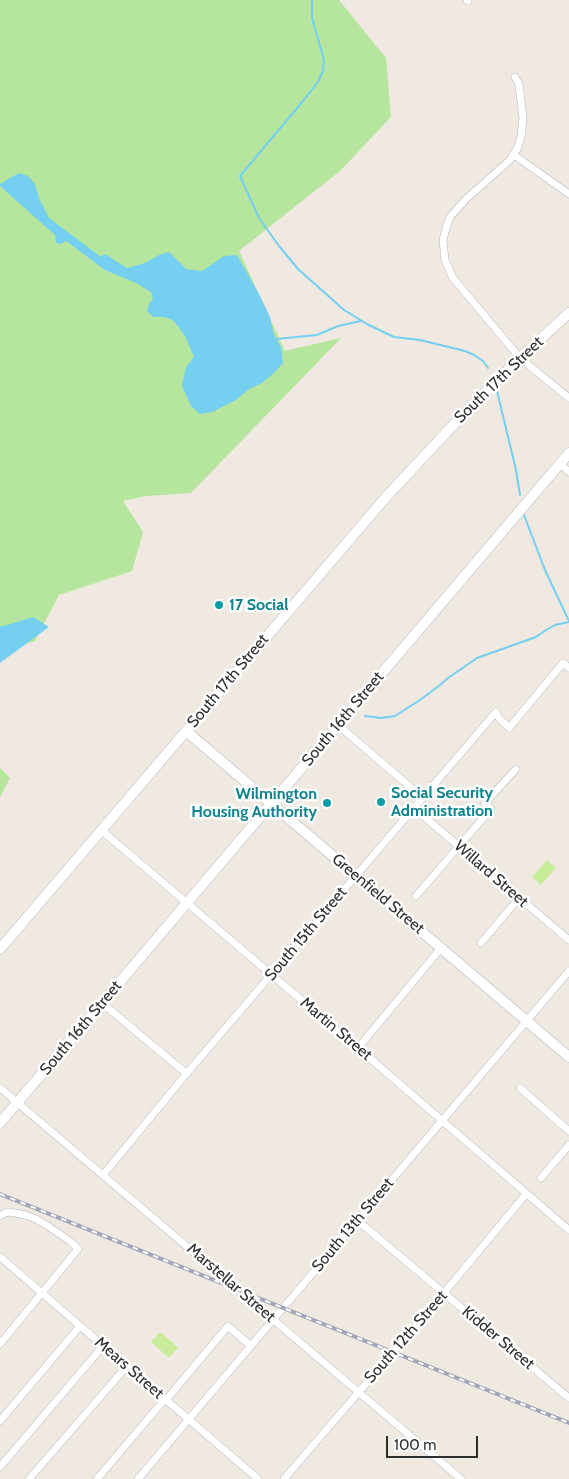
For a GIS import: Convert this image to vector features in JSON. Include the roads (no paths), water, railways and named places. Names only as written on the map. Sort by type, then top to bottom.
[{"type":"main road","name":"South 17th Street","points":[[0,949],[386,497],[472,404],[569,313]]},
{"type":"main road","name":"South 16th Street","points":[[0,1122],[569,453]]},
{"type":"main road","name":"Greenfield Street","points":[[186,731],[569,1057]]},
{"type":"street","points":[[515,77],[519,84],[523,118],[521,137],[514,155],[466,199],[450,217],[446,228],[443,250],[453,278],[520,358],[569,398]]},
{"type":"street","points":[[514,155],[569,194]]},
{"type":"street","points":[[560,464],[569,472]]},
{"type":"street","name":"South 15th Street","points":[[102,1175],[355,875],[496,712],[509,728],[563,662],[569,668]]},
{"type":"street","points":[[338,725],[423,798]]},
{"type":"street","points":[[416,896],[491,809],[485,803],[516,769]]},
{"type":"street","name":"Willard Street","points":[[414,808],[569,940]]},
{"type":"street","name":"Martin Street","points":[[101,830],[569,1230]]},
{"type":"street","points":[[481,943],[519,898]]},
{"type":"street","points":[[358,1048],[441,948]]},
{"type":"street","name":"South 13th Street","points":[[138,1479],[569,972]]},
{"type":"street","points":[[102,1003],[186,1074]]},
{"type":"street","name":"Marstellar Street","points":[[0,1088],[461,1479]]},
{"type":"street","points":[[520,1088],[569,1131]]},
{"type":"street","points":[[541,1178],[569,1145]]},
{"type":"street","name":"South 12th Street","points":[[284,1479],[444,1293],[526,1194]]},
{"type":"street","points":[[0,1216],[9,1212],[36,1219],[78,1249],[0,1344]]},
{"type":"street","name":"Kidder Street","points":[[357,1220],[569,1398]]},
{"type":"street","name":"Mears Street","points":[[0,1258],[258,1479]]},
{"type":"street","points":[[0,1421],[80,1326]]},
{"type":"street","points":[[97,1479],[228,1326],[251,1346]]},
{"type":"street","points":[[0,1467],[103,1346]]},
{"type":"street","points":[[30,1479],[127,1366]]},
{"type":"water","points":[[19,173],[28,176],[35,184],[39,198],[49,218],[101,257],[105,254],[127,268],[145,263],[169,252],[186,269],[202,271],[224,256],[237,255],[270,317],[274,335],[281,347],[283,363],[262,383],[249,389],[236,400],[212,412],[200,414],[191,406],[182,386],[186,367],[194,357],[185,336],[174,321],[165,317],[153,317],[147,311],[153,299],[151,292],[136,283],[105,270],[66,241],[61,244],[56,243],[55,235],[0,186],[0,184]]},
{"type":"water","points":[[33,617],[49,627],[0,663],[0,626]]},
{"type":"waterway","points":[[312,0],[312,18],[324,60],[323,71],[318,82],[303,101],[240,176],[259,218],[298,269],[344,310],[394,337],[420,340],[465,351],[483,361],[488,368]]},
{"type":"waterway","points":[[276,339],[317,335],[338,326],[361,321]]},
{"type":"waterway","points":[[497,391],[520,495]]},
{"type":"waterway","points":[[524,515],[545,570],[569,621]]},
{"type":"waterway","points":[[365,716],[381,718],[395,716],[477,658],[536,637],[555,625],[569,622]]},
{"type":"railway","points":[[0,1194],[569,1423]]},
{"type":"place","name":"17 Social","points":[[219,605]]},
{"type":"place","name":"Social Security Administration","points":[[381,802]]},
{"type":"place","name":"Wilmington Housing Authority","points":[[327,803]]}]
